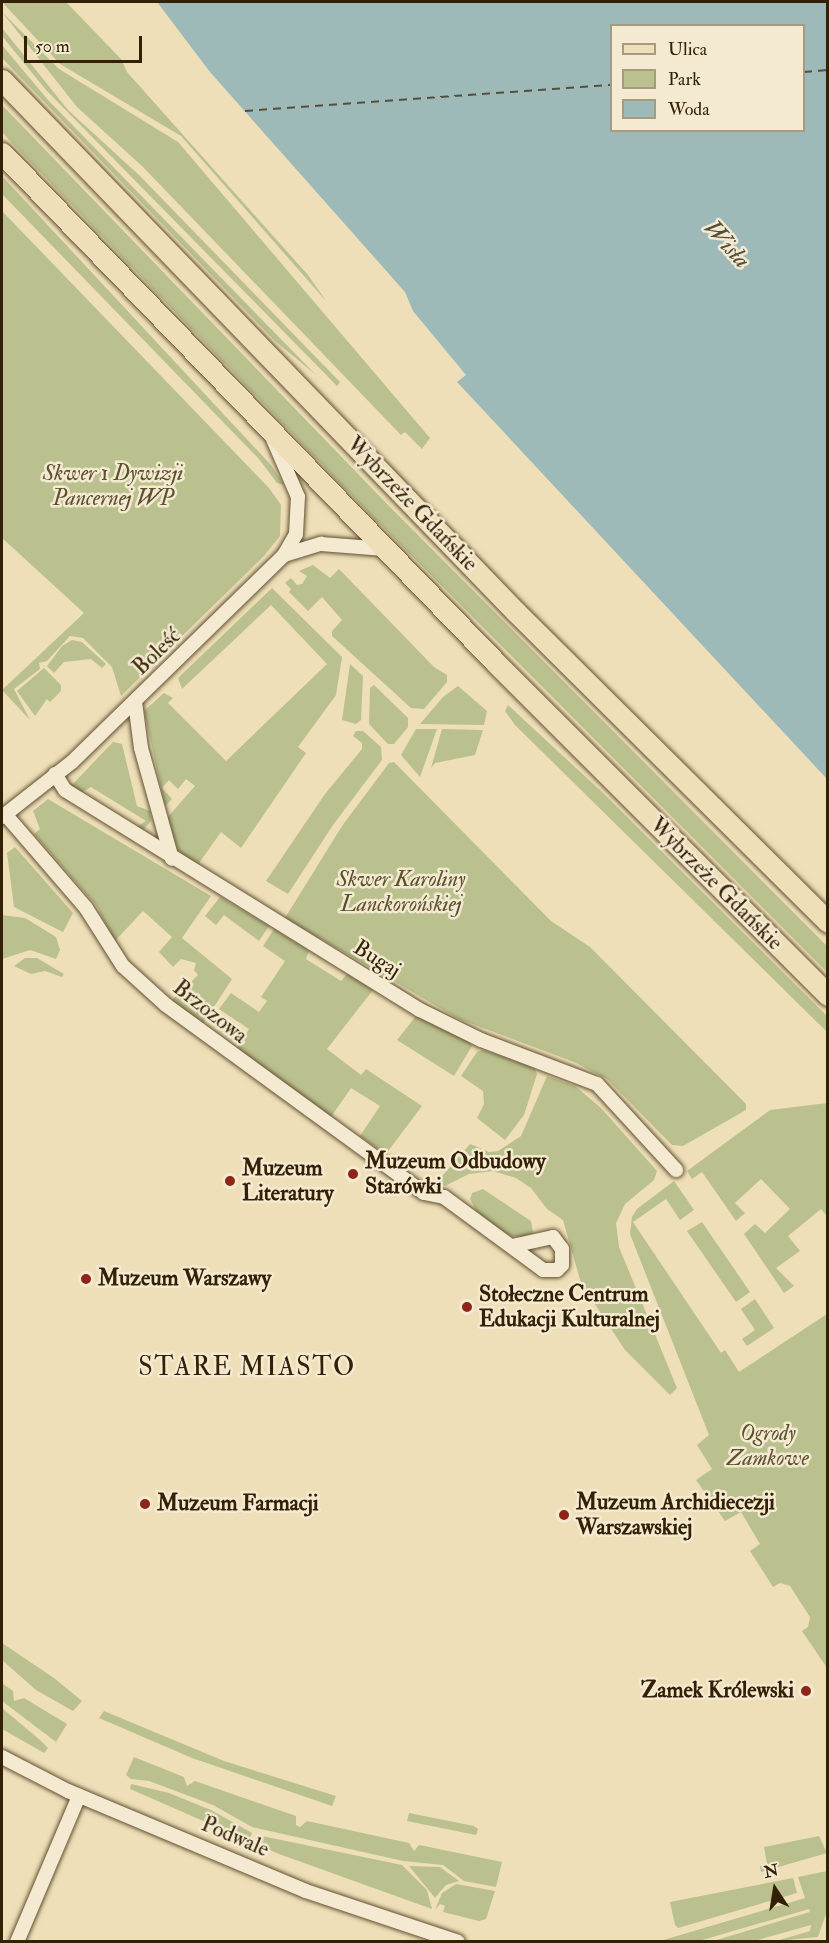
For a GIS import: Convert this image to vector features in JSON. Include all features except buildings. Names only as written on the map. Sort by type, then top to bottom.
[{"type":"main road","name":"Wybrzeże Gdańskie","points":[[2,80],[516,612],[828,922]]},
{"type":"main road","name":"Wybrzeże Gdańskie","points":[[2,153],[385,549],[828,995]]},
{"type":"street","name":"Boleść","points":[[3,816],[55,774],[135,702],[284,555],[296,534],[298,497],[268,429]]},
{"type":"street","name":"Boleść","points":[[284,555],[321,544],[385,549]]},
{"type":"street","points":[[135,702],[141,748],[172,859]]},
{"type":"street","name":"Bugaj","points":[[55,774],[64,790],[172,859],[429,1015],[481,1040],[597,1084],[676,1170]]},
{"type":"street","name":"Brzozowa","points":[[3,816],[86,908],[123,966],[166,1005],[415,1186],[444,1197],[512,1246]]},
{"type":"street","name":"Podwale","points":[[2,1757],[80,1796],[312,1893],[458,1941]]},
{"type":"street","points":[[17,1941],[80,1796]]},
{"type":"green space","points":[[2,2],[66,2],[121,59],[127,72],[308,275],[326,301],[181,136],[60,64]]},
{"type":"green space","points":[[2,12],[59,69],[178,142],[430,438],[422,449],[405,432],[401,435],[143,167],[77,107]]},
{"type":"green space","points":[[2,28],[68,110],[139,175],[340,382],[337,386],[46,90],[2,36]]},
{"type":"green space","points":[[2,45],[48,100],[316,375],[275,341],[2,58]]},
{"type":"green space","points":[[2,105],[388,505],[827,946],[827,972],[373,517],[11,142],[2,132]]},
{"type":"green space","points":[[2,176],[271,465],[284,485],[277,483],[259,459],[2,194]]},
{"type":"green space","name":"Skwer 1 Dywizji Pancernej WP","points":[[2,211],[269,488],[281,505],[280,536],[264,556],[121,696],[112,667],[83,638],[70,636],[47,661],[39,663],[40,669],[14,689],[30,720],[2,690],[84,613],[2,538]]},
{"type":"green space","points":[[313,565],[330,578],[339,569],[434,667],[447,675],[447,682],[424,709],[411,708],[332,636],[332,631],[342,620],[322,597],[308,611],[289,592],[291,589],[285,583],[291,578],[297,585],[302,584],[307,576],[299,571]]},
{"type":"green space","points":[[272,588],[342,657],[336,695],[298,747],[306,753],[241,848],[221,832],[197,866],[178,851],[167,818],[195,786],[186,779],[178,789],[169,780],[162,788],[172,799],[165,806],[144,711],[164,693],[173,698],[168,703],[226,761],[327,664],[271,605],[182,689],[178,678]]},
{"type":"green space","points":[[72,640],[82,642],[106,664],[102,668],[91,659],[64,662],[54,673],[47,666],[62,646]]},
{"type":"green space","points":[[350,664],[363,676],[361,720],[356,724],[342,720]]},
{"type":"green space","points":[[44,668],[61,685],[61,691],[50,702],[47,699],[35,716],[17,691]]},
{"type":"green space","points":[[374,685],[408,718],[408,727],[394,744],[388,744],[369,724],[370,688]]},
{"type":"green space","points":[[458,686],[487,711],[484,725],[420,724],[443,697]]},
{"type":"green space","points":[[508,705],[603,793],[827,1016],[827,1032],[515,725],[505,711]]},
{"type":"green space","points":[[416,729],[437,729],[420,777],[401,755]]},
{"type":"green space","points":[[442,729],[483,730],[475,755],[435,763],[431,768]]},
{"type":"green space","points":[[356,731],[363,731],[381,747],[382,760],[333,825],[288,894],[266,881],[325,794],[362,749],[362,743],[353,736]]},
{"type":"green space","points":[[113,742],[122,744],[137,806],[150,811],[151,821],[144,829],[135,828],[146,821],[91,787],[79,794],[70,787]]},
{"type":"green space","name":"Skwer Karoliny Lanckorońskiej","points":[[394,762],[551,921],[590,947],[746,1104],[746,1110],[683,1146],[672,1145],[607,1079],[574,1062],[459,1019],[285,918],[342,826],[389,763]]},
{"type":"green space","points":[[48,799],[211,896],[182,938],[232,979],[201,1027],[172,1000],[198,975],[194,970],[196,963],[181,959],[173,967],[159,952],[172,937],[143,911],[115,941],[96,905],[34,834],[40,829],[33,811]]},
{"type":"green space","points":[[15,847],[73,913],[63,932],[14,907],[7,853]]},
{"type":"green space","points":[[220,897],[269,926],[259,941],[224,915],[216,925],[205,916]]},
{"type":"green space","points":[[2,915],[25,918],[56,937],[60,950],[56,959],[30,950],[2,959]]},
{"type":"green space","points":[[274,929],[309,951],[306,959],[341,981],[347,974],[373,990],[327,1049],[361,1075],[366,1069],[422,1106],[386,1154],[360,1136],[380,1106],[351,1088],[331,1117],[236,1050],[249,1029],[219,1009],[231,993],[259,1012],[267,1001],[261,997],[285,961],[263,946]]},
{"type":"green space","points":[[25,958],[37,958],[64,974],[62,977],[45,971],[31,974],[14,966]]},
{"type":"green space","points":[[416,1016],[469,1042],[472,1046],[454,1076],[397,1040]]},
{"type":"green space","points":[[483,1050],[534,1067],[537,1074],[524,1115],[505,1140],[477,1118],[484,1104],[483,1091],[461,1076],[477,1052]]},
{"type":"green space","points":[[547,1076],[575,1086],[601,1108],[657,1171],[654,1180],[625,1204],[616,1223],[619,1247],[677,1388],[670,1395],[625,1350],[581,1283],[563,1220],[547,1209],[531,1188],[516,1178],[493,1171],[469,1174],[445,1186],[437,1182],[470,1144],[489,1152],[498,1151],[521,1136]]},
{"type":"green space","points":[[827,1103],[827,1216],[821,1209],[788,1236],[800,1251],[776,1268],[794,1286],[784,1293],[744,1234],[755,1224],[765,1233],[790,1209],[761,1179],[735,1203],[745,1213],[736,1221],[702,1172],[692,1179],[687,1171],[770,1110]]},
{"type":"green space","name":"Ogrody Zamkowe","points":[[674,1181],[694,1210],[680,1220],[666,1199],[633,1222],[721,1353],[725,1350],[739,1372],[827,1314],[827,1668],[802,1631],[808,1627],[810,1617],[790,1586],[780,1583],[773,1587],[750,1551],[760,1544],[741,1512],[725,1521],[696,1480],[712,1469],[697,1445],[709,1435],[630,1234],[632,1217],[637,1209]]},
{"type":"green space","points":[[483,1189],[531,1221],[533,1233],[522,1237],[508,1235],[476,1211],[470,1199],[472,1193]]},
{"type":"green space","points":[[702,1222],[750,1292],[736,1302],[687,1231]]},
{"type":"green space","points":[[755,1299],[774,1328],[747,1346],[742,1339],[755,1330],[741,1309]]},
{"type":"green space","points":[[2,1643],[54,1678],[82,1701],[73,1711],[36,1690],[2,1660]]},
{"type":"green space","points":[[2,1683],[13,1691],[14,1701],[24,1698],[67,1724],[56,1742],[2,1701]]},
{"type":"green space","points":[[2,1708],[48,1748],[44,1753],[2,1729]]},
{"type":"green space","points":[[104,1711],[224,1761],[336,1796],[332,1806],[192,1758],[99,1718]]},
{"type":"green space","points":[[134,1757],[184,1777],[187,1786],[195,1781],[296,1816],[296,1825],[300,1827],[307,1821],[409,1843],[414,1851],[419,1845],[502,1862],[496,1887],[464,1881],[443,1865],[403,1861],[252,1827],[213,1805],[149,1781],[131,1779],[126,1775]]},
{"type":"green space","points":[[131,1784],[169,1793],[211,1810],[252,1833],[249,1841],[130,1789]]},
{"type":"green space","points":[[409,1813],[474,1826],[478,1829],[476,1835],[407,1821]]},
{"type":"green space","points":[[257,1835],[402,1865],[427,1890],[432,1909],[279,1854],[254,1843]]},
{"type":"green space","points":[[819,1836],[827,1853],[761,1872],[760,1866],[767,1864],[764,1847]]},
{"type":"green space","points":[[409,1866],[440,1867],[459,1881],[446,1885],[435,1898]]},
{"type":"green space","points":[[827,1871],[827,1911],[818,1937],[776,1941],[810,1931],[811,1925],[754,1941],[713,1941],[810,1912],[809,1909],[699,1941],[660,1941],[805,1898],[798,1877]]},
{"type":"green space","points":[[793,1878],[797,1893],[678,1928],[675,1925],[670,1902]]},
{"type":"green space","points":[[456,1884],[495,1891],[486,1919],[479,1921],[443,1912],[445,1906],[440,1904],[435,1910],[442,1893]]},
{"type":"water","name":"Wisła","points":[[157,2],[827,2],[827,779],[457,382],[466,375],[413,311],[405,292],[210,72]]},
{"type":"ferry route","points":[[805,72],[828,70]]},
{"type":"ferry route","points":[[245,111],[610,85]]},
{"type":"place","name":"Muzeum Odbudowy Starówki","points":[[353,1174]]},
{"type":"place","name":"Muzeum Literatury","points":[[230,1181]]},
{"type":"place","name":"Muzeum Warszawy","points":[[86,1279]]},
{"type":"place","name":"Stołeczne Centrum Edukacji Kulturalnej","points":[[467,1307]]},
{"type":"place","name":"Muzeum Farmacji","points":[[145,1504]]},
{"type":"place","name":"Muzeum Archidiecezji Warszawskiej","points":[[564,1515]]},
{"type":"place","name":"Zamek Królewski","points":[[806,1691]]},
{"type":"district","name":"STARE MIASTO","points":[[247,1368]]}]
